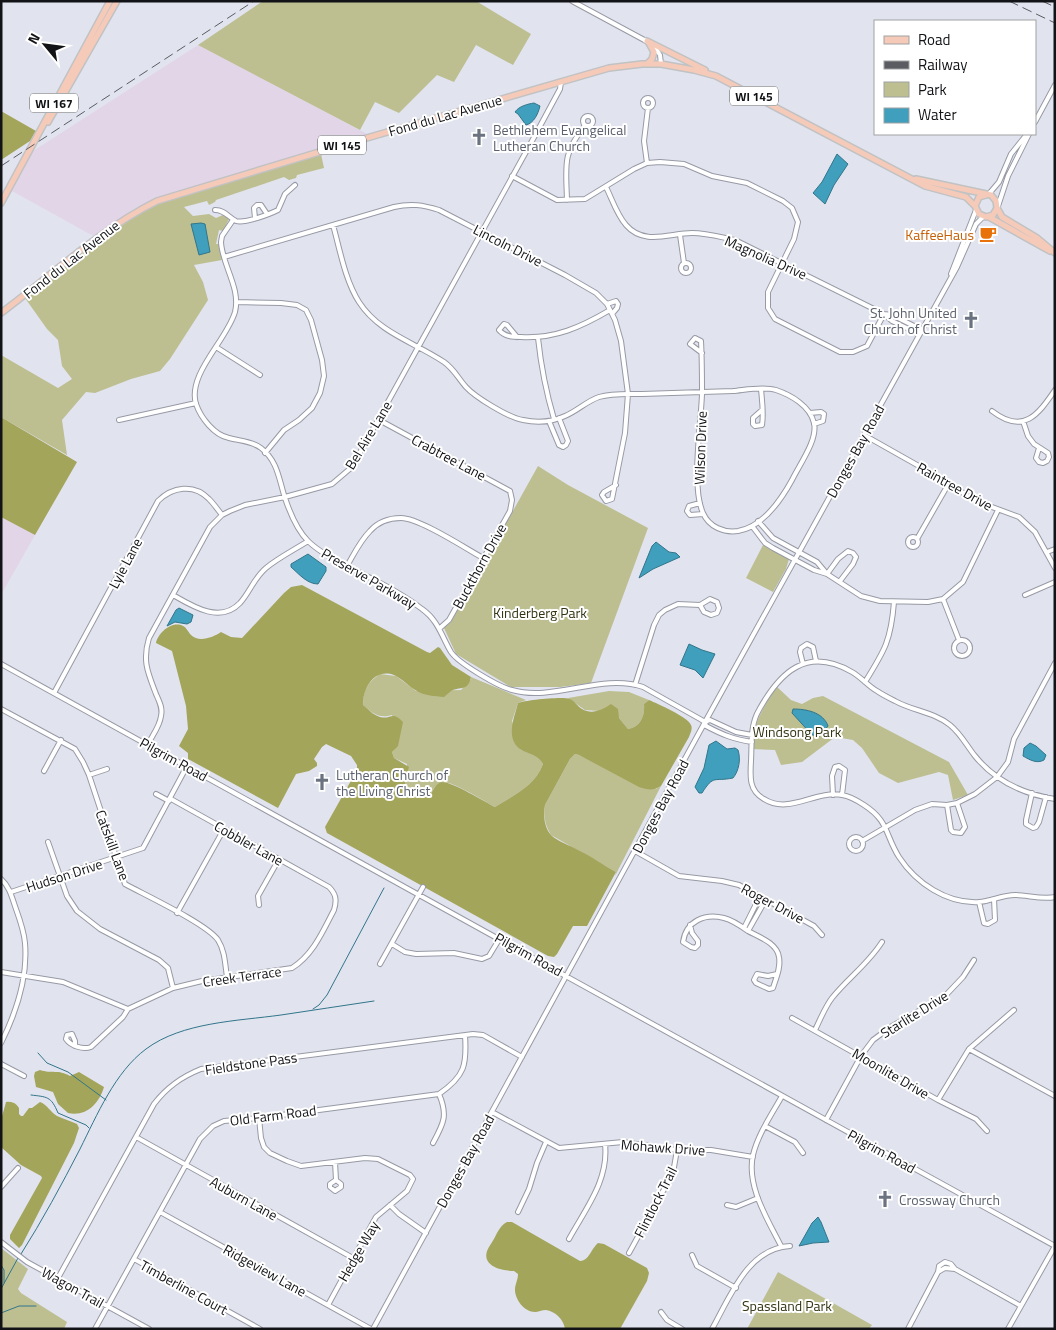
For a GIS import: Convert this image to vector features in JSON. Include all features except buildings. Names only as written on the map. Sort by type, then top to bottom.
[{"type":"main road","name":"WI 167","points":[[36,139],[38,132],[110,1]]},
{"type":"main road","name":"WI 167","points":[[1,203],[36,139],[117,1]]},
{"type":"main road","points":[[647,41],[654,52],[652,59],[648,63]]},
{"type":"main road","points":[[647,41],[716,76]]},
{"type":"main road","name":"Fond du Lac Avenue","points":[[1,313],[109,229],[132,213],[157,201],[609,68],[648,63],[694,70],[716,76],[925,186],[966,197],[975,208]]},
{"type":"main road","name":"Fond du Lac Avenue","points":[[906,176],[932,184],[987,195]]},
{"type":"main road","points":[[975,208],[979,197],[987,195]]},
{"type":"main road","name":"WI 145","points":[[987,195],[995,198],[1002,217],[1037,238],[1054,253]]},
{"type":"main road","points":[[986,217],[993,215],[998,207]]},
{"type":"main road","name":"WI 145","points":[[975,208],[986,217],[1054,253]]},
{"type":"street","points":[[572,1],[647,41],[657,49],[661,58],[661,64]]},
{"type":"street","name":"Bel Aire Lane","points":[[148,744],[162,714],[147,669],[145,650],[149,638],[210,527],[222,515],[245,505],[332,484],[343,476],[357,460],[560,89],[561,82]]},
{"type":"street","points":[[1036,120],[1055,85]]},
{"type":"street","points":[[647,163],[644,141],[648,108]]},
{"type":"street","points":[[567,200],[566,162],[569,148],[584,126]]},
{"type":"street","points":[[987,195],[999,182],[1012,154],[1027,135]]},
{"type":"street","points":[[998,207],[1008,176],[1028,135]]},
{"type":"street","points":[[512,176],[556,200],[586,199],[622,176],[647,163],[679,163],[712,176],[740,181],[792,208],[798,222],[794,239],[768,292],[768,308],[775,319],[840,352],[853,352],[867,346],[884,314]]},
{"type":"street","points":[[215,210],[222,211],[233,220],[240,222],[255,218],[278,210],[284,194],[295,185]]},
{"type":"street","name":"Magnolia Drive","points":[[606,187],[626,226],[636,233],[652,238],[690,233],[710,234],[735,240],[884,314],[892,315],[920,332]]},
{"type":"street","name":"Lincoln Drive","points":[[224,256],[394,207],[409,204],[423,205],[439,210],[596,293],[607,304],[621,340],[628,394],[625,432],[616,485],[612,500],[606,501],[602,495],[616,485]]},
{"type":"street","points":[[255,218],[254,208],[257,205],[261,205],[267,214]]},
{"type":"street","name":"Donges Bay Road","points":[[947,283],[975,208]]},
{"type":"street","name":"Donges Bay Road","points":[[372,1329],[957,266],[976,224],[986,217]]},
{"type":"street","points":[[119,420],[196,403],[196,386],[200,372],[231,323],[235,309],[236,302],[233,284],[221,239],[233,220]]},
{"type":"street","points":[[333,225],[350,283],[358,301],[368,315],[381,327],[454,370],[464,385],[474,394],[519,420],[538,422],[564,417],[598,398],[613,395],[774,389],[797,401],[810,413],[814,424],[813,439],[788,487],[771,510],[752,526],[765,543],[795,561],[827,574],[870,599],[894,602],[928,602],[943,598],[963,582],[998,510]]},
{"type":"street","points":[[680,235],[684,263]]},
{"type":"street","points":[[607,304],[616,301],[618,304],[612,314]]},
{"type":"street","points":[[236,302],[281,303],[296,305],[306,310],[311,320],[322,360],[324,376],[320,393],[312,408],[300,420],[284,430],[266,452]]},
{"type":"street","points":[[517,337],[538,338],[552,336],[575,328],[610,310]]},
{"type":"street","points":[[538,338],[542,375],[557,418],[568,440],[563,447],[559,446],[549,420]]},
{"type":"street","points":[[216,347],[260,375]]},
{"type":"street","name":"Wilson Drive","points":[[702,353],[698,494],[703,514],[711,525],[727,532],[740,531],[752,526]]},
{"type":"street","points":[[761,389],[762,410]]},
{"type":"street","points":[[992,411],[1002,419],[1016,422],[1023,421],[1036,415],[1055,390]]},
{"type":"street","name":"Preserve Parkway","points":[[196,403],[203,418],[212,429],[226,438],[248,441],[266,452],[280,474],[284,497],[295,522],[308,541],[327,556],[424,610],[440,628],[452,653],[461,663],[510,690],[531,693],[617,683],[635,685],[705,722]]},
{"type":"street","points":[[810,413],[821,412],[824,414],[823,421],[814,424]]},
{"type":"street","name":"Crabtree Lane","points":[[379,420],[498,484],[510,492],[512,500]]},
{"type":"street","points":[[1023,421],[1028,436],[1039,448]]},
{"type":"street","name":"Raintree Drive","points":[[864,435],[950,483],[973,500],[1019,517],[1035,532],[1055,568]]},
{"type":"street","points":[[917,539],[950,483]]},
{"type":"street","name":"Lyle Lane","points":[[54,693],[158,501],[164,495],[176,489],[190,489],[209,498],[222,515]]},
{"type":"street","name":"Buckthorn Drive","points":[[440,628],[449,620],[484,558],[510,511],[512,500]]},
{"type":"street","name":"Wilson Drive","points":[[700,503],[689,506],[687,511],[690,515],[703,514]]},
{"type":"street","points":[[347,566],[362,539],[371,529],[384,520],[402,518],[418,522],[484,558]]},
{"type":"street","points":[[758,521],[773,538],[817,562],[827,574]]},
{"type":"street","points":[[173,595],[198,609],[214,613],[228,610],[240,603],[256,578],[265,569],[308,541]]},
{"type":"street","points":[[1047,552],[1055,549]]},
{"type":"street","points":[[827,574],[843,554],[848,551],[853,552],[856,557],[853,564],[840,581]]},
{"type":"street","points":[[1026,595],[1055,582]]},
{"type":"street","points":[[943,598],[959,640]]},
{"type":"street","points":[[635,685],[659,615],[664,610],[678,604],[700,605],[710,599],[717,602],[717,613],[711,615],[704,612],[700,605]]},
{"type":"street","points":[[865,682],[888,642],[892,627],[894,602]]},
{"type":"street","points":[[959,640],[964,640],[970,645],[969,652],[964,656],[959,656],[954,649],[955,644],[959,640]]},
{"type":"street","points":[[803,664],[800,652],[801,648],[807,644],[813,647],[816,661]]},
{"type":"street","points":[[1053,897],[1013,895],[979,902],[958,900],[938,894],[922,883],[899,856],[886,827],[875,812],[857,801],[842,795],[833,795],[786,805],[771,803],[759,797],[751,787],[750,774],[754,722],[772,687],[786,672],[803,664],[816,661],[835,665],[851,672],[877,691],[898,703],[931,714],[950,725],[976,757],[1008,785],[1032,794],[1055,799]]},
{"type":"street","name":"Pilgrim Road","points":[[1,664],[1055,1246]]},
{"type":"street","points":[[862,841],[915,810],[932,804],[947,805],[957,803],[975,794],[997,777],[1008,762],[1014,739],[1055,664]]},
{"type":"street","name":"Catskill Lane","points":[[1,709],[75,749],[89,775],[125,884],[205,928],[217,939],[224,954],[227,977]]},
{"type":"street","points":[[752,735],[736,732],[710,720],[705,722],[706,726],[730,738],[752,742]]},
{"type":"street","points":[[44,771],[61,740]]},
{"type":"street","name":"Hudson Drive","points":[[11,892],[143,848],[187,766]]},
{"type":"street","points":[[833,795],[832,771],[835,767],[839,766],[846,770],[842,795]]},
{"type":"street","points":[[89,775],[107,769]]},
{"type":"street","name":"Cobbler Lane","points":[[156,794],[224,829],[328,887]]},
{"type":"street","points":[[1032,794],[1026,824],[1033,828],[1039,822],[1046,797]]},
{"type":"street","points":[[947,805],[951,830],[961,833],[965,827],[957,803]]},
{"type":"street","points":[[178,913],[224,829]]},
{"type":"street","points":[[48,842],[67,896],[78,911],[100,929],[159,960],[168,968],[174,988]]},
{"type":"street","name":"Roger Drive","points":[[635,851],[680,876],[740,885],[814,926],[822,935]]},
{"type":"street","points":[[259,905],[258,896],[279,859]]},
{"type":"street","points":[[1,879],[11,892],[25,941],[26,958],[24,976],[12,1021],[1,1044]]},
{"type":"street","name":"Creek Terrace","points":[[128,1009],[174,988],[202,981],[285,970],[303,962],[334,910],[336,903],[335,895],[328,887]]},
{"type":"street","points":[[380,964],[424,887]]},
{"type":"street","points":[[744,928],[760,896]]},
{"type":"street","points":[[748,931],[766,899]]},
{"type":"street","points":[[979,902],[982,920],[988,924],[995,920],[994,899]]},
{"type":"street","points":[[690,926],[692,933],[698,941],[698,945],[695,948],[683,942],[690,926],[697,919],[704,916],[725,918],[744,928],[772,944],[779,956],[777,974],[773,988],[769,989],[756,983],[755,977],[757,974],[768,976],[777,974]]},
{"type":"street","points":[[392,944],[405,952],[416,954],[454,953],[482,959],[489,956],[500,938]]},
{"type":"street","points":[[815,1030],[830,1001],[844,984],[872,958],[882,942]]},
{"type":"street","name":"Starlite Drive","points":[[826,1120],[861,1056],[873,1040],[892,1026],[946,996],[963,977],[974,960]]},
{"type":"street","points":[[1,972],[63,982],[128,1009],[123,1017],[91,1047],[75,1046]]},
{"type":"street","points":[[938,1100],[969,1048],[1014,1010]]},
{"type":"street","name":"Moonlite Drive","points":[[792,1018],[938,1100],[976,1119],[987,1131]]},
{"type":"street","name":"Fieldstone Pass","points":[[58,1278],[154,1104],[173,1084],[188,1074],[201,1069],[473,1034],[484,1035],[522,1057]]},
{"type":"street","points":[[433,1143],[443,1125],[445,1113],[439,1094],[454,1084],[465,1063],[465,1035]]},
{"type":"street","points":[[969,1048],[1055,1096]]},
{"type":"street","points":[[1,1064],[24,1076]]},
{"type":"street","name":"Old Farm Road","points":[[95,1329],[200,1139],[213,1126],[224,1121],[439,1094]]},
{"type":"street","points":[[781,1246],[758,1198],[752,1176],[753,1156],[757,1142],[782,1096]]},
{"type":"street","name":"Mohawk Drive","points":[[492,1112],[559,1148],[623,1142],[677,1150],[711,1150],[753,1156]]},
{"type":"street","points":[[259,1118],[261,1138],[264,1146],[270,1153],[301,1166],[335,1162],[336,1180]]},
{"type":"street","points":[[766,1126],[795,1142],[802,1153]]},
{"type":"street","name":"Auburn Lane","points":[[136,1137],[353,1258]]},
{"type":"street","points":[[518,1212],[530,1189],[537,1162],[546,1142]]},
{"type":"street","points":[[570,1239],[602,1180],[606,1157],[604,1144]]},
{"type":"street","name":"Flintlock Trail","points":[[629,1253],[673,1173],[677,1150]]},
{"type":"street","name":"Hedge Way","points":[[328,1305],[376,1217],[407,1191],[413,1179],[410,1175],[378,1159],[366,1158],[335,1162]]},
{"type":"street","points":[[1,1187],[18,1168]]},
{"type":"street","points":[[727,1205],[733,1208],[738,1207],[758,1198]]},
{"type":"street","points":[[390,1205],[399,1214],[426,1232]]},
{"type":"street","name":"Ridgeview Lane","points":[[160,1212],[372,1329]]},
{"type":"street","name":"Wagon Trail","points":[[1,1242],[22,1259],[148,1329]]},
{"type":"street","points":[[712,1329],[744,1273],[754,1262],[764,1254],[781,1246],[790,1246]]},
{"type":"street","points":[[1008,1329],[1055,1246]]},
{"type":"street","points":[[692,1255],[696,1266],[736,1288]]},
{"type":"street","name":"Timberline Court","points":[[134,1259],[252,1327],[260,1329]]},
{"type":"street","points":[[908,1329],[938,1272],[945,1268],[955,1270],[1021,1306]]},
{"type":"street","points":[[661,1312],[667,1320],[682,1329]]},
{"type":"shaded area","points":[[198,45],[369,135],[159,197],[132,210],[95,237],[12,191],[33,151]]},
{"type":"shaded area","points":[[1,517],[35,535],[1,595]]},
{"type":"green space","points":[[263,1],[476,1],[531,34],[513,65],[476,45],[454,82],[437,75],[399,113],[375,102],[360,130],[198,45]]},
{"type":"green space","points":[[1,111],[36,131],[30,141],[1,160]]},
{"type":"green space","points":[[321,154],[324,168],[297,175],[296,178],[289,180],[284,177],[216,200],[209,205],[207,201],[184,207],[193,216],[209,214],[216,218],[223,215],[229,219],[223,231],[219,230],[216,244],[219,244],[222,260],[194,265],[203,282],[208,300],[170,359],[160,371],[131,379],[95,393],[86,392],[62,420],[67,455],[1,417],[1,355],[58,388],[72,379],[62,366],[58,340],[47,329],[25,298],[110,233],[165,201]]},
{"type":"green space","points":[[1,417],[77,462],[35,535],[1,517]]},
{"type":"green space","name":"Kinderberg Park","points":[[538,466],[568,485],[648,528],[591,683],[560,687],[511,687],[456,654],[444,628],[451,622]]},
{"type":"green space","points":[[763,545],[789,559],[786,569],[773,592],[746,578]]},
{"type":"green space","points":[[302,585],[427,652],[430,653],[438,647],[440,648],[452,665],[471,677],[466,687],[451,691],[444,697],[420,693],[394,675],[387,674],[375,677],[365,692],[363,705],[373,713],[384,718],[394,716],[403,722],[398,746],[392,752],[394,758],[409,767],[406,785],[413,794],[423,797],[428,796],[442,782],[461,789],[495,807],[529,784],[543,764],[537,757],[523,751],[514,741],[512,729],[518,703],[566,698],[589,712],[601,710],[611,704],[618,709],[619,718],[628,729],[639,723],[643,716],[644,704],[649,700],[689,722],[692,730],[689,737],[661,786],[655,789],[639,787],[579,755],[575,754],[570,759],[545,805],[545,824],[551,835],[557,840],[588,855],[616,872],[587,926],[573,926],[554,957],[548,956],[327,833],[325,827],[357,770],[357,765],[351,756],[326,744],[314,759],[317,766],[309,771],[296,774],[278,808],[188,759],[188,753],[179,746],[188,729],[186,706],[172,651],[156,643],[160,635],[166,628],[179,625],[198,639],[211,637],[221,632],[231,637],[242,638],[284,593],[291,587]]},
{"type":"green space","points":[[380,674],[396,676],[416,691],[461,690],[471,677],[526,700],[518,703],[512,721],[521,750],[539,757],[543,764],[539,772],[523,789],[495,807],[461,788],[443,782],[436,785],[429,795],[426,796],[410,791],[405,781],[407,764],[394,758],[392,752],[398,743],[399,734],[392,715],[379,716],[363,705],[367,687]]},
{"type":"green space","name":"Windsong Park","points":[[776,686],[791,700],[802,704],[813,698],[823,696],[949,762],[968,795],[953,800],[948,775],[939,772],[898,783],[879,773],[862,748],[853,740],[835,737],[802,762],[781,765],[775,750],[751,749],[758,720]]},
{"type":"green space","points":[[609,691],[629,692],[649,700],[644,704],[643,716],[636,726],[628,729],[619,718],[600,711],[585,710],[568,698]]},
{"type":"green space","points":[[575,754],[656,789],[661,786],[615,876],[616,872],[551,835],[546,824],[544,817],[545,805],[570,759]]},
{"type":"green space","points":[[40,1070],[70,1076],[79,1072],[104,1087],[99,1099],[91,1108],[81,1113],[68,1113],[58,1104],[53,1092],[36,1087],[34,1076],[35,1072]]},
{"type":"green space","points":[[6,1102],[15,1104],[19,1108],[19,1114],[23,1116],[29,1108],[40,1102],[57,1116],[77,1124],[79,1128],[74,1143],[19,1248],[10,1239],[10,1235],[42,1178],[21,1165],[1,1147],[1,1120]]},
{"type":"green space","points":[[507,1222],[512,1222],[580,1261],[588,1257],[598,1243],[604,1244],[647,1268],[649,1273],[647,1281],[620,1329],[565,1329],[561,1319],[553,1312],[527,1310],[518,1301],[515,1294],[518,1274],[514,1271],[494,1267],[486,1256],[499,1230]]},
{"type":"green space","points":[[1,1248],[28,1269],[18,1289],[21,1293],[67,1322],[64,1329],[1,1329]]},
{"type":"green space","name":"Spassland Park","points":[[778,1272],[872,1325],[869,1329],[747,1329]]},
{"type":"water","points":[[534,103],[540,106],[538,112],[533,120],[526,125],[515,112],[521,107]]},
{"type":"water","points":[[837,154],[848,164],[834,185],[825,204],[813,193],[822,182]]},
{"type":"water","points":[[191,224],[205,224],[210,252],[199,255]]},
{"type":"water","points":[[656,542],[669,552],[676,553],[680,557],[653,569],[639,578],[652,546]]},
{"type":"water","points":[[308,554],[326,567],[326,571],[318,584],[307,580],[291,567],[291,564]]},
{"type":"water","points":[[179,608],[193,615],[191,622],[187,624],[175,622],[167,626],[176,610]]},
{"type":"water","points":[[689,644],[715,654],[703,678],[695,670],[680,665]]},
{"type":"water","points":[[793,709],[818,714],[826,721],[828,726],[820,736],[812,735],[792,713]]},
{"type":"water","points":[[716,741],[727,749],[735,748],[738,750],[738,768],[733,778],[712,781],[702,793],[699,793],[695,787],[704,768],[709,745]]},
{"type":"water","points":[[1030,743],[1046,755],[1044,760],[1036,762],[1023,756],[1024,748]]},
{"type":"water","points":[[818,1217],[829,1242],[799,1246],[812,1223]]},
{"type":"waterway","points":[[313,1009],[327,995],[384,888]]},
{"type":"waterway","points":[[21,1254],[59,1189],[100,1108],[125,1070],[146,1049],[176,1033],[211,1024],[374,1001]]},
{"type":"waterway","points":[[38,1053],[47,1063],[68,1072],[106,1100]]},
{"type":"waterway","points":[[31,1095],[48,1098],[58,1113],[89,1128]]},
{"type":"waterway","points":[[1,1289],[18,1258]]},
{"type":"waterway","points":[[1,1265],[4,1270],[4,1283]]},
{"type":"waterway","points":[[1,1313],[19,1306],[36,1306]]},
{"type":"railway","points":[[1,166],[254,1]]},
{"type":"railway","points":[[1009,1],[1055,23]]},
{"type":"railway","points":[[1042,1],[1055,7]]},
{"type":"place","name":"Bethlehem Evangelical Lutheran Church","points":[[479,137]]},
{"type":"place","name":"KaffeeHaus","points":[[988,234]]},
{"type":"place","name":"St. John United Church of Christ","points":[[971,320]]},
{"type":"place","name":"Lutheran Church of the Living Christ","points":[[322,782]]},
{"type":"place","name":"Crossway Church","points":[[885,1199]]}]
